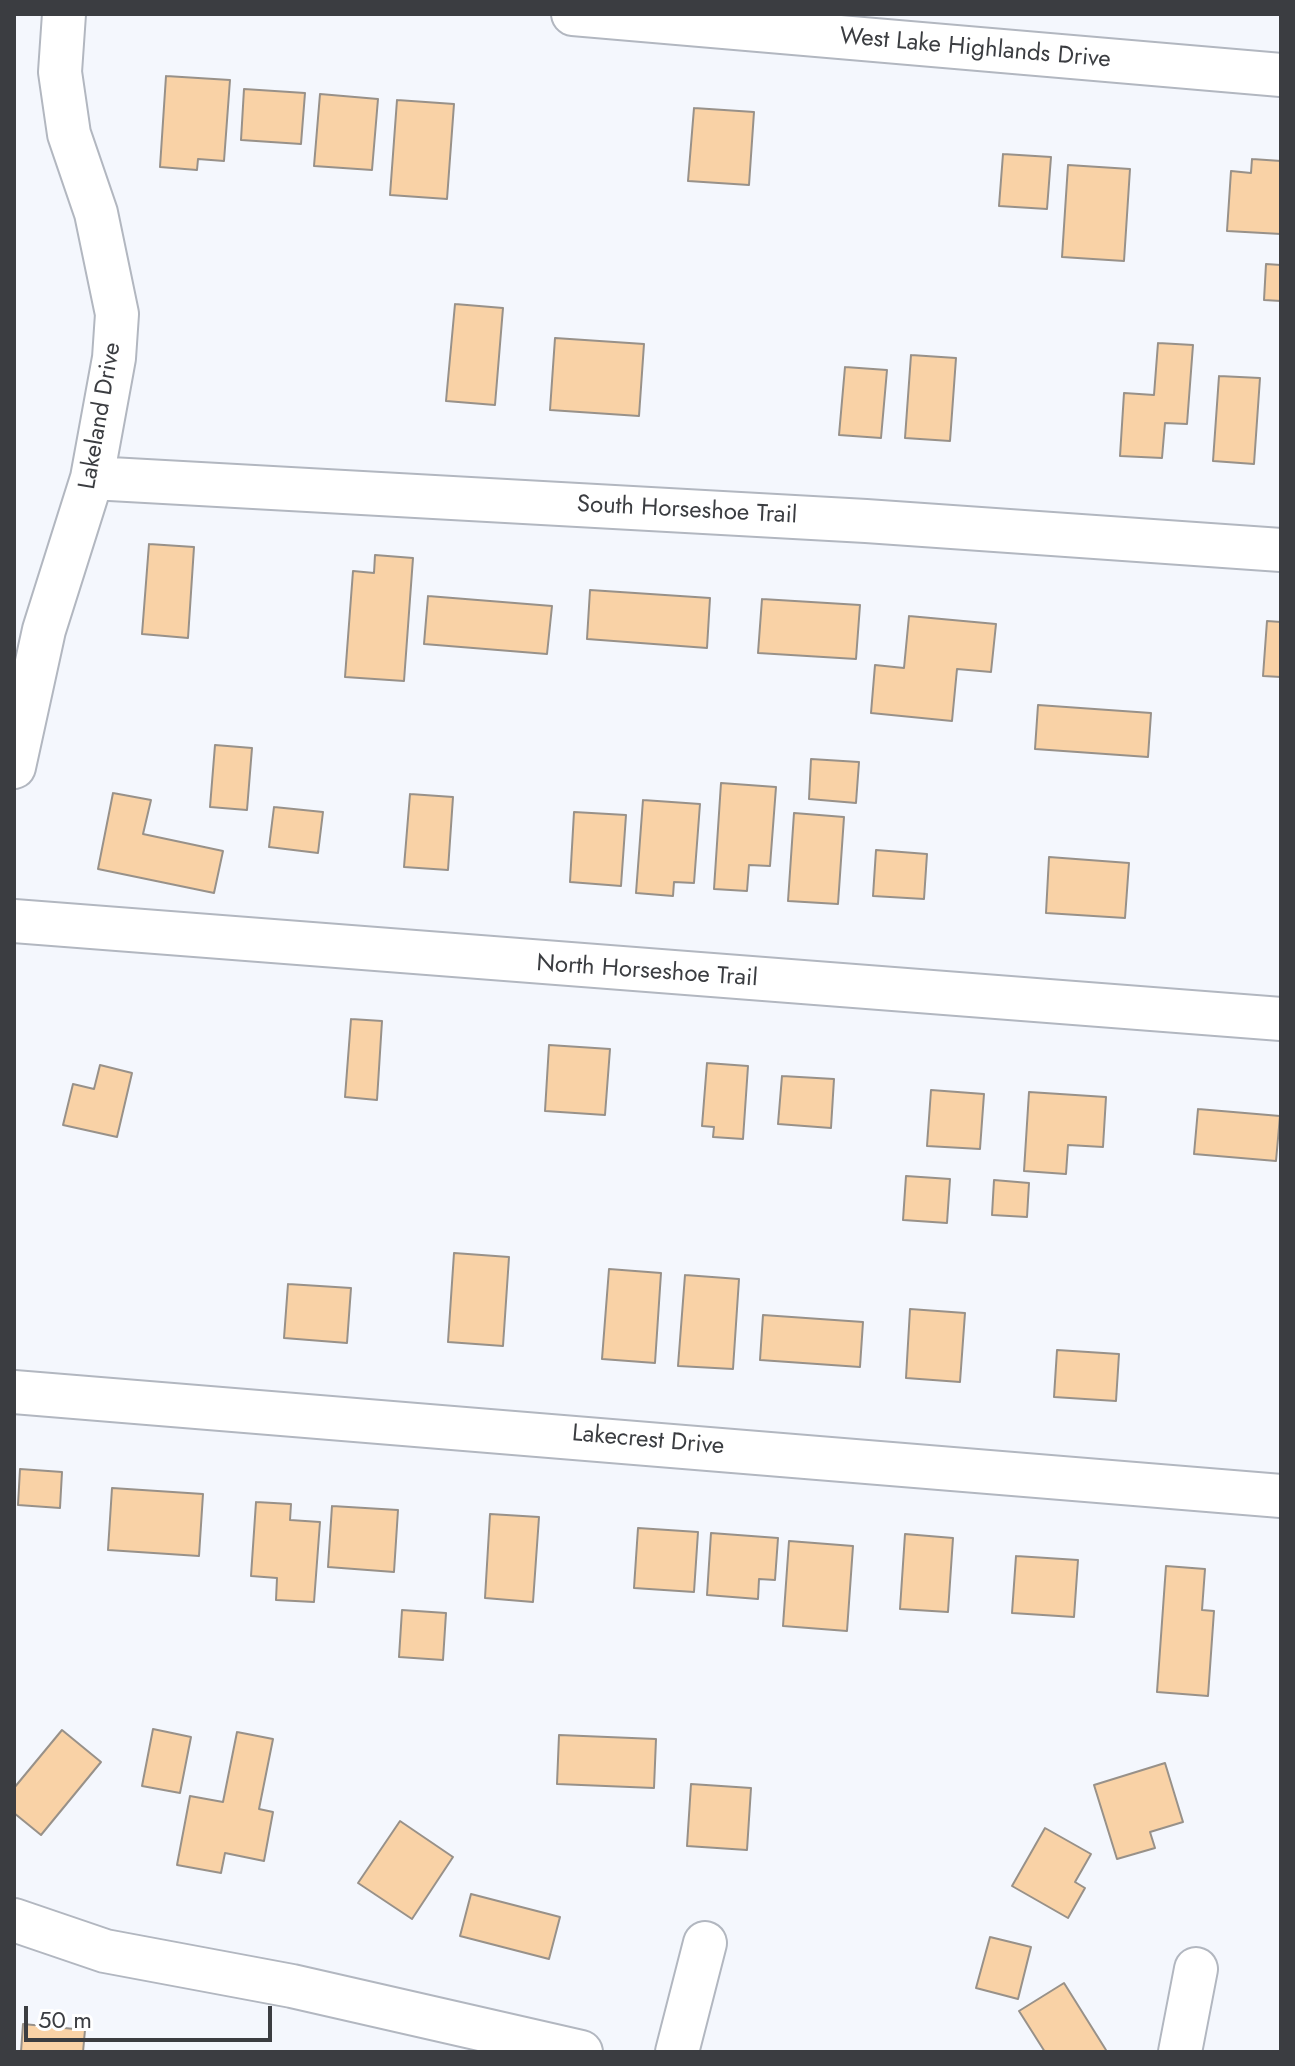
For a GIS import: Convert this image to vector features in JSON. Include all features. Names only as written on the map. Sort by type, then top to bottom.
[{"type":"street","name":"Lakeland Drive","points":[[14,767],[44,630],[92,478],[114,358],[117,314],[96,213],[69,134],[60,72],[64,14]]},
{"type":"street","name":"West Lake Highlands Drive","points":[[573,14],[1281,75]]},
{"type":"street","name":"South Horseshoe Trail","points":[[92,478],[850,520],[1281,550]]},
{"type":"street","name":"North Horseshoe Trail","points":[[14,921],[1281,1019]]},
{"type":"street","name":"Lakecrest Drive","points":[[14,1392],[1281,1496]]},
{"type":"street","points":[[14,1920],[105,1951],[292,1986],[581,2052]]},
{"type":"street","points":[[677,2052],[705,1943]]},
{"type":"street","points":[[1180,2052],[1196,1969]]},
{"type":"building","points":[[166,76],[230,80],[224,161],[198,159],[197,170],[160,167]]},
{"type":"building","points":[[244,89],[305,93],[301,144],[241,140]]},
{"type":"building","points":[[320,94],[378,99],[372,170],[314,166]]},
{"type":"building","points":[[397,100],[454,104],[447,199],[390,195]]},
{"type":"building","points":[[694,108],[754,112],[749,185],[688,181]]},
{"type":"building","points":[[1003,154],[1051,157],[1047,209],[999,206]]},
{"type":"building","points":[[1252,159],[1281,161],[1281,234],[1227,231],[1231,171],[1251,173]]},
{"type":"building","points":[[1068,165],[1130,169],[1124,261],[1062,257]]},
{"type":"building","points":[[1266,264],[1281,265],[1281,301],[1264,300]]},
{"type":"building","points":[[455,304],[503,308],[495,405],[446,401]]},
{"type":"building","points":[[555,338],[644,344],[639,416],[550,410]]},
{"type":"building","points":[[1158,343],[1193,345],[1187,424],[1165,423],[1162,458],[1120,456],[1124,393],[1154,395]]},
{"type":"building","points":[[911,355],[956,358],[950,441],[905,438]]},
{"type":"building","points":[[845,367],[887,370],[881,438],[839,435]]},
{"type":"building","points":[[1219,376],[1260,378],[1254,464],[1213,461]]},
{"type":"building","points":[[149,544],[194,547],[188,638],[142,634]]},
{"type":"building","points":[[375,555],[413,558],[404,681],[345,677],[353,571],[374,573]]},
{"type":"building","points":[[590,590],[710,598],[707,648],[587,639]]},
{"type":"building","points":[[428,596],[552,606],[547,654],[424,644]]},
{"type":"building","points":[[762,599],[860,605],[856,659],[758,653]]},
{"type":"building","points":[[909,616],[996,624],[991,672],[957,669],[952,721],[871,713],[875,665],[904,668]]},
{"type":"building","points":[[1267,621],[1281,622],[1281,677],[1263,676]]},
{"type":"building","points":[[1038,705],[1151,713],[1148,757],[1035,749]]},
{"type":"building","points":[[215,745],[252,748],[247,810],[210,807]]},
{"type":"building","points":[[811,759],[859,762],[856,803],[809,799]]},
{"type":"building","points":[[721,783],[776,787],[770,866],[749,865],[747,891],[714,889]]},
{"type":"building","points":[[113,793],[151,800],[143,834],[223,851],[214,893],[98,869]]},
{"type":"building","points":[[410,794],[453,797],[448,870],[404,867]]},
{"type":"building","points":[[643,800],[700,804],[694,883],[674,882],[673,896],[636,893]]},
{"type":"building","points":[[274,807],[323,812],[318,853],[269,847]]},
{"type":"building","points":[[574,812],[626,815],[621,886],[570,882]]},
{"type":"building","points":[[794,813],[844,817],[838,904],[788,901]]},
{"type":"building","points":[[876,850],[927,854],[924,899],[873,896]]},
{"type":"building","points":[[1049,857],[1129,863],[1125,918],[1046,913]]},
{"type":"building","points":[[351,1019],[382,1021],[377,1100],[345,1097]]},
{"type":"building","points":[[549,1045],[610,1049],[605,1115],[545,1111]]},
{"type":"building","points":[[707,1063],[748,1066],[743,1139],[713,1137],[714,1127],[702,1126]]},
{"type":"building","points":[[100,1065],[132,1073],[117,1137],[63,1125],[73,1084],[94,1089]]},
{"type":"building","points":[[782,1076],[834,1079],[831,1128],[778,1124]]},
{"type":"building","points":[[931,1090],[984,1094],[980,1149],[927,1146]]},
{"type":"building","points":[[1029,1092],[1106,1097],[1103,1147],[1068,1145],[1066,1174],[1024,1171]]},
{"type":"building","points":[[1198,1109],[1280,1116],[1276,1161],[1194,1154]]},
{"type":"building","points":[[906,1176],[950,1179],[947,1223],[903,1220]]},
{"type":"building","points":[[994,1180],[1029,1183],[1027,1217],[992,1215]]},
{"type":"building","points":[[454,1253],[509,1257],[503,1346],[448,1342]]},
{"type":"building","points":[[609,1269],[661,1273],[655,1363],[602,1359]]},
{"type":"building","points":[[685,1275],[739,1279],[733,1369],[678,1366]]},
{"type":"building","points":[[288,1284],[351,1288],[347,1343],[284,1338]]},
{"type":"building","points":[[910,1309],[965,1313],[960,1382],[906,1378]]},
{"type":"building","points":[[763,1315],[863,1322],[860,1367],[760,1360]]},
{"type":"building","points":[[1057,1350],[1119,1354],[1116,1401],[1054,1397]]},
{"type":"building","points":[[20,1469],[62,1472],[60,1508],[18,1505]]},
{"type":"building","points":[[112,1488],[203,1494],[199,1556],[108,1550]]},
{"type":"building","points":[[256,1502],[291,1504],[290,1520],[320,1522],[314,1602],[276,1600],[277,1578],[251,1576]]},
{"type":"building","points":[[332,1506],[398,1510],[394,1572],[328,1567]]},
{"type":"building","points":[[490,1514],[539,1517],[533,1602],[485,1598]]},
{"type":"building","points":[[638,1528],[698,1532],[694,1592],[634,1588]]},
{"type":"building","points":[[711,1533],[778,1538],[775,1580],[759,1579],[758,1599],[707,1595]]},
{"type":"building","points":[[905,1534],[953,1538],[948,1612],[900,1609]]},
{"type":"building","points":[[789,1541],[853,1546],[847,1631],[783,1626]]},
{"type":"building","points":[[1016,1556],[1078,1560],[1074,1617],[1012,1613]]},
{"type":"building","points":[[1166,1566],[1205,1569],[1202,1610],[1214,1611],[1208,1696],[1157,1692]]},
{"type":"building","points":[[402,1610],[446,1613],[443,1660],[399,1657]]},
{"type":"building","points":[[153,1729],[191,1737],[180,1793],[142,1786]]},
{"type":"building","points":[[62,1730],[101,1762],[41,1835],[14,1813],[14,1788]]},
{"type":"building","points":[[237,1732],[273,1739],[259,1809],[273,1812],[264,1861],[225,1853],[221,1873],[177,1865],[190,1796],[223,1802]]},
{"type":"building","points":[[559,1735],[656,1739],[654,1788],[557,1784]]},
{"type":"building","points":[[1165,1763],[1183,1822],[1150,1832],[1155,1848],[1117,1859],[1094,1785]]},
{"type":"building","points":[[691,1784],[751,1788],[747,1850],[687,1846]]},
{"type":"building","points":[[400,1821],[453,1857],[412,1919],[358,1883]]},
{"type":"building","points":[[1045,1828],[1091,1854],[1075,1882],[1085,1888],[1068,1918],[1012,1886]]},
{"type":"building","points":[[471,1894],[560,1917],[549,1959],[460,1936]]},
{"type":"building","points":[[990,1937],[1031,1947],[1018,1999],[976,1988]]},
{"type":"building","points":[[1064,1983],[1106,2050],[1103,2052],[1045,2052],[1019,2011]]},
{"type":"building","points":[[23,2024],[85,2030],[83,2052],[21,2052]]}]
